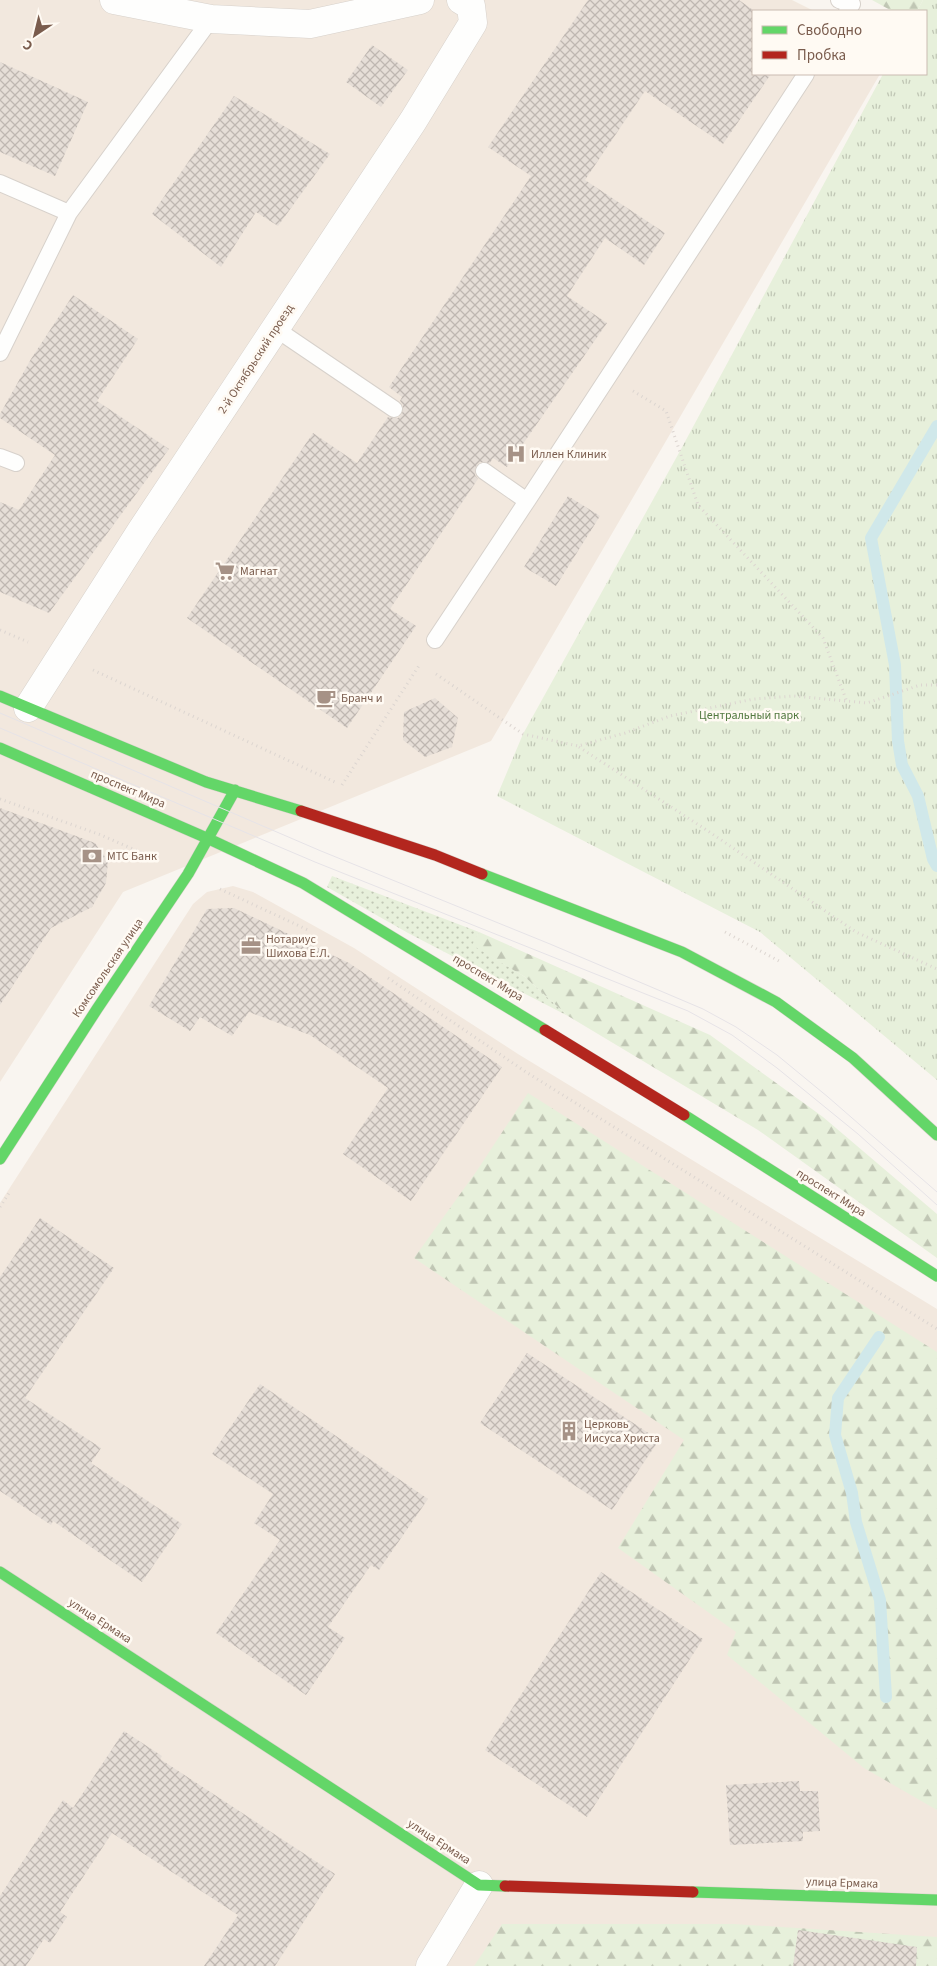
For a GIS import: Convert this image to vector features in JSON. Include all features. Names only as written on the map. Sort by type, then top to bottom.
[{"type":"main road","points":[[0,696],[206,782],[337,822],[435,855],[682,952],[776,1002],[853,1058],[937,1135]]},
{"type":"main road","name":"проспект Мира","points":[[0,748],[209,839],[312,888],[614,1071],[937,1276]]},
{"type":"main road","name":"Комсомольская улица","points":[[0,1159],[97,1009],[188,874],[209,839],[234,790]]},
{"type":"main road","name":"улица Ермака","points":[[0,1572],[479,1884],[937,1900]]},
{"type":"street","points":[[114,0],[211,19],[310,24],[420,0]]},
{"type":"street","name":"2-й Октябрьский проезд","points":[[28,708],[141,531],[413,121],[473,24],[470,2]]},
{"type":"street","points":[[430,1966],[479,1884]]},
{"type":"lane","points":[[839,0],[852,4],[848,10]]},
{"type":"lane","points":[[0,352],[69,213],[211,19]]},
{"type":"lane","points":[[435,640],[805,75]]},
{"type":"lane","points":[[0,183],[69,213]]},
{"type":"lane","points":[[276,329],[394,409]]},
{"type":"lane","points":[[0,456],[16,463]]},
{"type":"lane","points":[[484,471],[527,501]]},
{"type":"path","points":[[609,375],[666,411],[698,505],[822,638],[847,702]]},
{"type":"path","points":[[342,785],[435,640]]},
{"type":"path","points":[[436,674],[523,734],[578,746],[708,831],[856,932],[937,969]]},
{"type":"path","points":[[578,746],[625,733],[670,716],[754,699],[794,696],[867,703],[920,685],[937,685]]},
{"type":"path","points":[[0,799],[101,835],[311,931]]},
{"type":"path","points":[[380,973],[526,1072],[937,1329]]},
{"type":"shaded area","points":[[0,0],[792,0],[812,10],[752,10],[752,75],[879,75],[491,741],[123,892],[0,1082]]},
{"type":"shaded area","points":[[233,886],[253,892],[354,948],[518,1054],[937,1309],[937,1966],[0,1966],[0,1203],[193,904],[207,892]]},
{"type":"green space","points":[[872,0],[923,0],[918,10],[890,10]]},
{"type":"green space","name":"Центральный парк","points":[[923,0],[937,0],[937,1080],[760,932],[497,796],[523,734],[680,451],[882,75],[927,75],[927,10],[918,10]]},
{"type":"green space","points":[[332,876],[479,932],[473,945],[525,977],[568,1016],[408,933],[327,887]]},
{"type":"green space","points":[[479,932],[710,1035],[823,1117],[937,1214],[937,1258],[758,1130],[568,1016],[525,977],[472,945]]},
{"type":"green space","points":[[528,1093],[937,1352],[937,1810],[864,1768],[727,1655],[736,1632],[618,1548],[684,1440],[414,1258],[476,1172]]},
{"type":"green space","points":[[502,1924],[734,1924],[937,1937],[937,1966],[474,1966]]},
{"type":"building","points":[[588,0],[739,0],[753,10],[752,75],[770,75],[723,144],[645,91],[585,180],[665,233],[644,265],[605,238],[567,296],[607,323],[507,467],[493,458],[490,463],[480,462],[476,466],[475,475],[478,479],[390,609],[416,626],[347,728],[187,618],[313,433],[357,463],[388,417],[398,418],[402,414],[403,405],[400,401],[402,397],[389,387],[531,176],[488,147]]},
{"type":"building","points":[[372,45],[408,70],[381,107],[346,82]]},
{"type":"building","points":[[0,62],[88,102],[55,176],[0,152]]},
{"type":"building","points":[[234,96],[330,154],[278,226],[256,212],[221,267],[152,214]]},
{"type":"building","points":[[73,295],[138,339],[97,401],[169,449],[49,613],[0,592],[0,502],[19,510],[55,455],[0,418],[0,414],[31,359]]},
{"type":"building","points":[[568,496],[600,516],[556,586],[524,567]]},
{"type":"building","points":[[435,698],[458,718],[452,747],[425,757],[403,740],[404,712]]},
{"type":"building","points":[[0,808],[95,843],[108,861],[106,883],[92,907],[51,928],[0,1005]]},
{"type":"building","points":[[234,908],[349,963],[502,1067],[411,1201],[343,1154],[388,1088],[310,1035],[249,1012],[232,1036],[200,1017],[190,1031],[149,1006],[207,909]]},
{"type":"building","points":[[40,1218],[114,1268],[25,1398],[101,1448],[91,1463],[182,1524],[142,1582],[53,1521],[51,1525],[0,1491],[0,1277]]},
{"type":"building","name":"Церковь Иисуса Христа","points":[[527,1353],[659,1440],[612,1510],[480,1423]]},
{"type":"building","points":[[260,1384],[428,1499],[379,1570],[371,1565],[328,1627],[345,1638],[306,1695],[216,1633],[280,1540],[254,1523],[273,1494],[212,1454]]},
{"type":"building","points":[[601,1572],[703,1639],[587,1817],[485,1750]]},
{"type":"building","points":[[124,1731],[162,1756],[160,1759],[335,1874],[275,1966],[204,1966],[238,1915],[112,1833],[60,1912],[67,1917],[50,1943],[44,1939],[26,1966],[0,1966],[0,1896],[63,1800],[73,1808]]},
{"type":"building","points":[[799,1781],[800,1791],[818,1791],[820,1831],[803,1832],[803,1841],[730,1845],[726,1785]]},
{"type":"building","points":[[798,1930],[917,1947],[916,1966],[793,1966]]},
{"type":"waterway","points":[[937,426],[871,538],[895,665],[898,741],[902,765],[918,796],[933,859],[937,866]]},
{"type":"waterway","points":[[879,1337],[838,1398],[835,1435],[852,1493],[856,1522],[880,1600],[886,1697]]},
{"type":"tram line","points":[[0,713],[321,851],[550,944],[703,1009],[736,1027],[777,1055],[937,1192]]},
{"type":"tram line","points":[[0,728],[315,862],[688,1011],[732,1035],[777,1068],[858,1134],[937,1205]]},
{"type":"traffic: fast","points":[[0,696],[206,782],[301,811]]},
{"type":"traffic: fast","points":[[0,748],[209,839],[303,883],[545,1030]]},
{"type":"traffic: fast","points":[[0,1159],[97,1009],[188,874],[235,790]]},
{"type":"traffic: fast","points":[[482,874],[682,952],[776,1002],[853,1058],[937,1135]]},
{"type":"traffic: fast","points":[[684,1115],[937,1276]]},
{"type":"traffic: fast","points":[[0,1572],[479,1885],[505,1886]]},
{"type":"traffic: fast","points":[[693,1892],[937,1900]]},
{"type":"traffic: jam","points":[[301,811],[435,855],[482,874]]},
{"type":"traffic: jam","points":[[545,1030],[684,1115]]},
{"type":"traffic: jam","points":[[505,1886],[693,1892]]},
{"type":"place","name":"Иллен Клиник","points":[[516,454]]},
{"type":"place","name":"Магнат","points":[[225,571]]},
{"type":"place","name":"Бранч и","points":[[326,698]]},
{"type":"place","name":"МТС Банк","points":[[92,856]]},
{"type":"place","name":"Нотариус Шихова Е.Л.","points":[[251,946]]},
{"type":"place","name":"Церковь Иисуса Христа","points":[[569,1431]]}]
